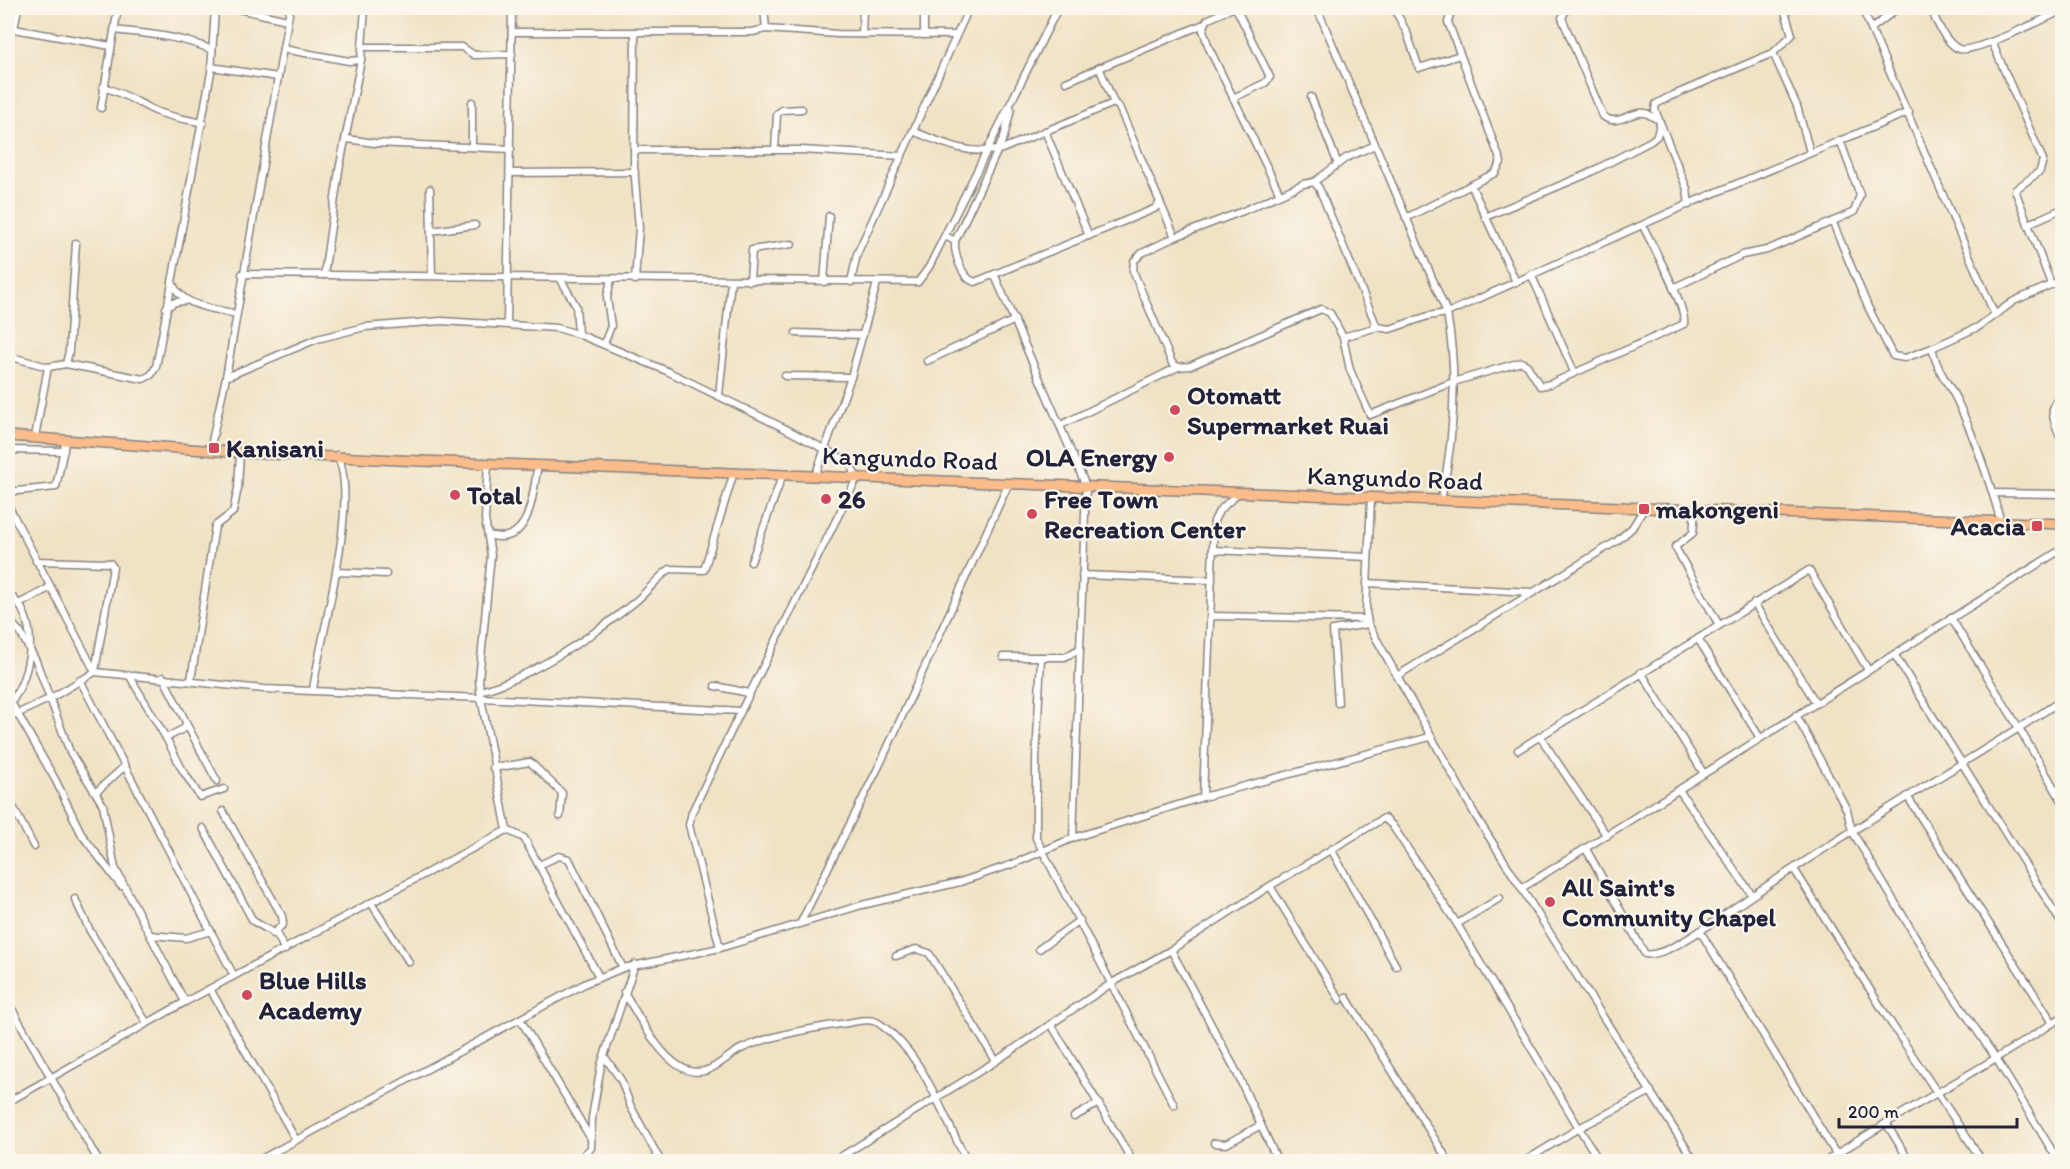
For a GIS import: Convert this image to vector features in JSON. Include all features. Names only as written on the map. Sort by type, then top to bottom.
[{"type":"highway","name":"Kangundo Road","points":[[8,436],[240,452],[488,463],[2062,524]]},
{"type":"street","points":[[18,8],[11,28],[111,46]]},
{"type":"street","points":[[101,108],[118,8]]},
{"type":"street","points":[[8,357],[48,367],[66,364],[143,379],[151,375],[156,367],[202,123],[211,67],[215,8]]},
{"type":"street","points":[[234,8],[287,20]]},
{"type":"street","points":[[210,450],[226,376],[290,8]]},
{"type":"street","points":[[324,275],[339,170],[347,139],[363,47],[365,8]]},
{"type":"street","points":[[507,323],[512,8]]},
{"type":"street","points":[[764,8],[766,29]]},
{"type":"street","points":[[862,34],[863,8]]},
{"type":"street","points":[[924,8],[924,34]]},
{"type":"street","points":[[851,282],[857,254],[969,8]]},
{"type":"street","points":[[242,274],[918,282],[945,236],[1058,8]]},
{"type":"street","points":[[1066,82],[1204,24],[1234,8],[1270,77],[1264,83],[1233,98]]},
{"type":"street","points":[[1317,8],[1447,313],[1452,349],[1453,382],[1450,441],[1441,500]]},
{"type":"street","points":[[1394,8],[1407,33],[1419,68],[1460,55]]},
{"type":"street","points":[[1406,218],[1495,173],[1502,162],[1482,105],[1460,55],[1448,16],[1460,8]]},
{"type":"street","points":[[1567,8],[1562,18],[1603,116],[1607,120],[1617,120],[1644,112],[1659,121]]},
{"type":"street","points":[[1689,205],[1687,189],[1659,121],[1656,104],[1773,53],[1792,35],[1784,8]]},
{"type":"street","points":[[1862,8],[1909,112],[1994,313]]},
{"type":"street","points":[[1871,29],[1898,8]]},
{"type":"street","points":[[1931,8],[1936,22],[1961,50],[1992,42],[2062,10]]},
{"type":"street","points":[[1204,24],[1209,48],[1280,194]]},
{"type":"street","points":[[512,32],[752,32],[766,29],[862,34],[956,35]]},
{"type":"street","points":[[114,30],[155,35],[201,45],[212,50]]},
{"type":"street","points":[[634,32],[634,150],[639,228],[635,279]]},
{"type":"street","points":[[1992,42],[2043,160],[2040,171],[2015,190],[2019,207],[2028,224],[2050,284]]},
{"type":"street","points":[[363,47],[462,47],[474,55],[512,54]]},
{"type":"street","points":[[283,49],[349,61],[361,60]]},
{"type":"street","points":[[1773,53],[1797,106],[1810,152]]},
{"type":"street","points":[[211,67],[278,77]]},
{"type":"street","points":[[1099,67],[1114,103],[1119,107],[1174,237]]},
{"type":"street","points":[[103,87],[127,94],[152,109],[202,123]]},
{"type":"street","points":[[1311,97],[1338,164]]},
{"type":"street","points":[[472,102],[472,147]]},
{"type":"street","points":[[1012,103],[1009,124],[955,241],[955,251],[969,280],[975,282],[995,276],[1154,209],[1160,202]]},
{"type":"street","points":[[913,131],[960,149],[987,152],[1114,103]]},
{"type":"street","points":[[774,150],[777,114],[782,110],[802,109]]},
{"type":"street","points":[[1343,338],[1349,338],[1377,327],[1387,330],[1428,316],[1447,313],[1810,152],[1909,112]]},
{"type":"street","points":[[1485,217],[1585,175],[1651,141],[1657,136],[1659,121]]},
{"type":"street","points":[[1045,131],[1089,236]]},
{"type":"street","points":[[347,139],[375,143],[511,149]]},
{"type":"street","points":[[1673,288],[1742,255],[1763,252],[1854,212],[1860,199],[1859,188],[1840,140]]},
{"type":"street","points":[[1178,367],[1172,363],[1133,265],[1136,256],[1174,237],[1303,184],[1314,182],[1338,164],[1375,146]]},
{"type":"street","points":[[634,150],[774,150],[902,156]]},
{"type":"street","points":[[510,173],[635,172]]},
{"type":"street","points":[[1314,182],[1319,188],[1377,327]]},
{"type":"street","points":[[1471,185],[1516,282]]},
{"type":"street","points":[[430,189],[432,276]]},
{"type":"street","points":[[1154,209],[1164,212]]},
{"type":"street","points":[[2028,224],[2062,209]]},
{"type":"street","points":[[824,282],[829,216]]},
{"type":"street","points":[[1833,223],[1868,307],[1893,356],[1905,358],[1932,348],[1978,327],[1994,313],[2062,280]]},
{"type":"street","points":[[431,231],[475,225]]},
{"type":"street","points":[[1061,425],[1178,367],[1190,366],[1321,309],[1330,313],[1343,338],[1350,370],[1370,415],[1453,382],[1521,362],[1527,364],[1540,386],[1550,384],[1680,327],[1685,321],[1673,288],[1643,226]]},
{"type":"street","points":[[945,236],[955,241]]},
{"type":"street","points":[[66,364],[69,353],[76,243]]},
{"type":"street","points":[[750,281],[752,250],[792,244]]},
{"type":"street","points":[[1531,274],[1574,372]]},
{"type":"street","points":[[995,276],[1086,486],[1073,838]]},
{"type":"street","points":[[560,278],[576,306],[578,334]]},
{"type":"street","points":[[604,344],[611,326],[607,298],[610,279]]},
{"type":"street","points":[[718,395],[731,281]]},
{"type":"street","points":[[172,282],[176,292],[185,301]]},
{"type":"street","points":[[815,476],[851,376],[877,283]]},
{"type":"street","points":[[166,309],[175,302],[185,301],[236,314]]},
{"type":"street","points":[[927,361],[1015,320]]},
{"type":"street","points":[[226,376],[317,339],[365,327],[441,321],[536,325],[578,334],[604,344],[718,395],[849,462],[857,478],[692,812],[689,825],[720,948]]},
{"type":"street","points":[[796,333],[862,335]]},
{"type":"street","points":[[1932,348],[1938,371],[1960,406],[1993,493],[2001,522]]},
{"type":"street","points":[[35,437],[48,367]]},
{"type":"street","points":[[784,376],[851,376]]},
{"type":"street","points":[[2062,397],[2054,403],[2052,409],[2062,442]]},
{"type":"street","points":[[8,492],[56,487],[66,439]]},
{"type":"street","points":[[8,450],[64,451]]},
{"type":"street","points":[[192,680],[211,543],[215,526],[233,512],[238,488],[240,452]]},
{"type":"street","points":[[314,690],[337,572],[345,476],[337,455]]},
{"type":"street","points":[[488,463],[485,519],[491,555],[481,694],[493,768],[507,830]]},
{"type":"street","points":[[488,535],[504,537],[512,534],[526,522],[538,465]]},
{"type":"street","points":[[481,694],[564,652],[627,608],[670,569],[704,570],[734,472]]},
{"type":"street","points":[[751,562],[783,474]]},
{"type":"street","points":[[801,922],[881,762],[1010,482]]},
{"type":"street","points":[[1203,797],[1216,515],[1238,492]]},
{"type":"street","points":[[1993,493],[2062,494]]},
{"type":"street","points":[[1371,498],[1367,621],[1430,737],[1522,888],[1695,1161]]},
{"type":"street","points":[[8,505],[49,588],[95,672]]},
{"type":"street","points":[[1397,676],[1617,541],[1632,528],[1644,509]]},
{"type":"street","points":[[1695,511],[1693,532],[1675,547],[1719,625]]},
{"type":"street","points":[[1522,888],[2062,549]]},
{"type":"street","points":[[1214,550],[1368,557]]},
{"type":"street","points":[[36,561],[110,562],[113,567],[95,672]]},
{"type":"street","points":[[1518,750],[1541,738],[1641,672],[1809,570],[1868,670]]},
{"type":"street","points":[[337,572],[386,574]]},
{"type":"street","points":[[1082,575],[1212,580]]},
{"type":"street","points":[[1367,583],[1532,592]]},
{"type":"street","points":[[20,604],[49,588]]},
{"type":"street","points":[[8,593],[20,604],[28,617],[30,651],[21,684],[8,702],[56,781],[82,835],[128,893]]},
{"type":"street","points":[[1754,603],[1816,703]]},
{"type":"street","points":[[1211,616],[1367,621]]},
{"type":"street","points":[[1951,618],[2062,801]]},
{"type":"street","points":[[8,619],[20,632],[30,651],[51,698],[70,752],[96,792],[106,818],[115,868],[185,1002]]},
{"type":"street","points":[[1338,703],[1333,630],[1367,621]]},
{"type":"street","points":[[1698,639],[1760,738]]},
{"type":"street","points":[[1003,657],[1070,656],[1079,649]]},
{"type":"street","points":[[1894,654],[2062,924]]},
{"type":"street","points":[[1041,657],[1036,838],[1174,1106]]},
{"type":"street","points":[[8,718],[51,698],[95,672],[164,677],[264,689],[481,694],[741,711]]},
{"type":"street","points":[[1641,672],[1704,774]]},
{"type":"street","points":[[129,675],[195,793],[200,797],[224,789]]},
{"type":"street","points":[[164,677],[217,781]]},
{"type":"street","points":[[80,681],[234,976]]},
{"type":"street","points":[[715,686],[749,693]]},
{"type":"street","points":[[1586,849],[1645,954],[1657,954],[1700,932],[1752,895],[2062,700]]},
{"type":"street","points":[[1796,715],[1847,810],[1852,831],[1935,969],[1997,1060],[2059,1161]]},
{"type":"street","points":[[166,738],[187,725]]},
{"type":"street","points":[[256,1161],[519,1019],[599,977],[623,968],[720,948],[801,922],[960,882],[1073,838],[1203,797],[1430,737]]},
{"type":"street","points":[[1541,738],[1607,836]]},
{"type":"street","points":[[493,768],[530,762],[562,793],[560,816]]},
{"type":"street","points":[[96,792],[125,766]]},
{"type":"street","points":[[1679,790],[1752,895]]},
{"type":"street","points":[[1907,796],[2053,1023]]},
{"type":"street","points":[[8,797],[34,847]]},
{"type":"street","points":[[223,811],[282,916],[283,924],[273,934]]},
{"type":"street","points":[[832,1161],[996,1061],[1112,983],[1172,950],[1270,886],[1384,818],[1392,825],[1457,924],[1600,1161]]},
{"type":"street","points":[[203,828],[253,921],[279,938],[285,950]]},
{"type":"street","points":[[507,830],[524,838],[599,977]]},
{"type":"street","points":[[8,1102],[210,988],[507,830]]},
{"type":"street","points":[[1331,849],[1396,966]]},
{"type":"street","points":[[539,865],[559,856],[569,859],[623,968]]},
{"type":"street","points":[[1794,869],[1908,1050],[1939,1092],[1983,1161]]},
{"type":"street","points":[[1270,886],[1449,1161]]},
{"type":"street","points":[[1457,924],[1500,898]]},
{"type":"street","points":[[75,899],[90,931],[147,1023]]},
{"type":"street","points":[[371,903],[409,962]]},
{"type":"street","points":[[1039,949],[1080,920]]},
{"type":"street","points":[[150,935],[186,938],[211,932]]},
{"type":"street","points":[[1700,932],[1836,1154]]},
{"type":"street","points":[[896,956],[916,949],[929,953],[996,1061]]},
{"type":"street","points":[[1172,950],[1235,1069],[1278,1161]]},
{"type":"street","points":[[576,1161],[589,1153],[604,1056],[635,964]]},
{"type":"street","points":[[210,988],[296,1140]]},
{"type":"street","points":[[624,992],[662,1052],[688,1071],[708,1070],[753,1043],[825,1026],[873,1021],[880,1024],[915,1060],[968,1161]]},
{"type":"street","points":[[8,1002],[99,1161]]},
{"type":"street","points":[[1825,1161],[1886,1123],[1997,1060],[2062,1017]]},
{"type":"street","points":[[519,1019],[591,1140]]},
{"type":"street","points":[[1051,1024],[1133,1161]]},
{"type":"street","points":[[604,1056],[621,1080],[631,1107],[661,1161]]},
{"type":"street","points":[[1523,1161],[1579,1128],[1651,1091]]},
{"type":"street","points":[[1074,1117],[1099,1103]]},
{"type":"street","points":[[1886,1123],[1910,1161]]},
{"type":"street","points":[[1214,1143],[1226,1144],[1261,1125]]},
{"type":"place","name":"Otomatt Supermarket Ruai","points":[[1175,410]]},
{"type":"place","name":"Kanisani","points":[[214,448]]},
{"type":"place","name":"OLA Energy","points":[[1169,457]]},
{"type":"place","name":"Total","points":[[455,495]]},
{"type":"place","name":"26","points":[[826,499]]},
{"type":"place","name":"makongeni","points":[[1644,509]]},
{"type":"place","name":"Free Town Recreation Center","points":[[1032,514]]},
{"type":"place","name":"Acacia","points":[[2037,526]]},
{"type":"place","name":"All Saint's Community Chapel","points":[[1550,902]]},
{"type":"place","name":"Blue Hills Academy","points":[[247,995]]}]
